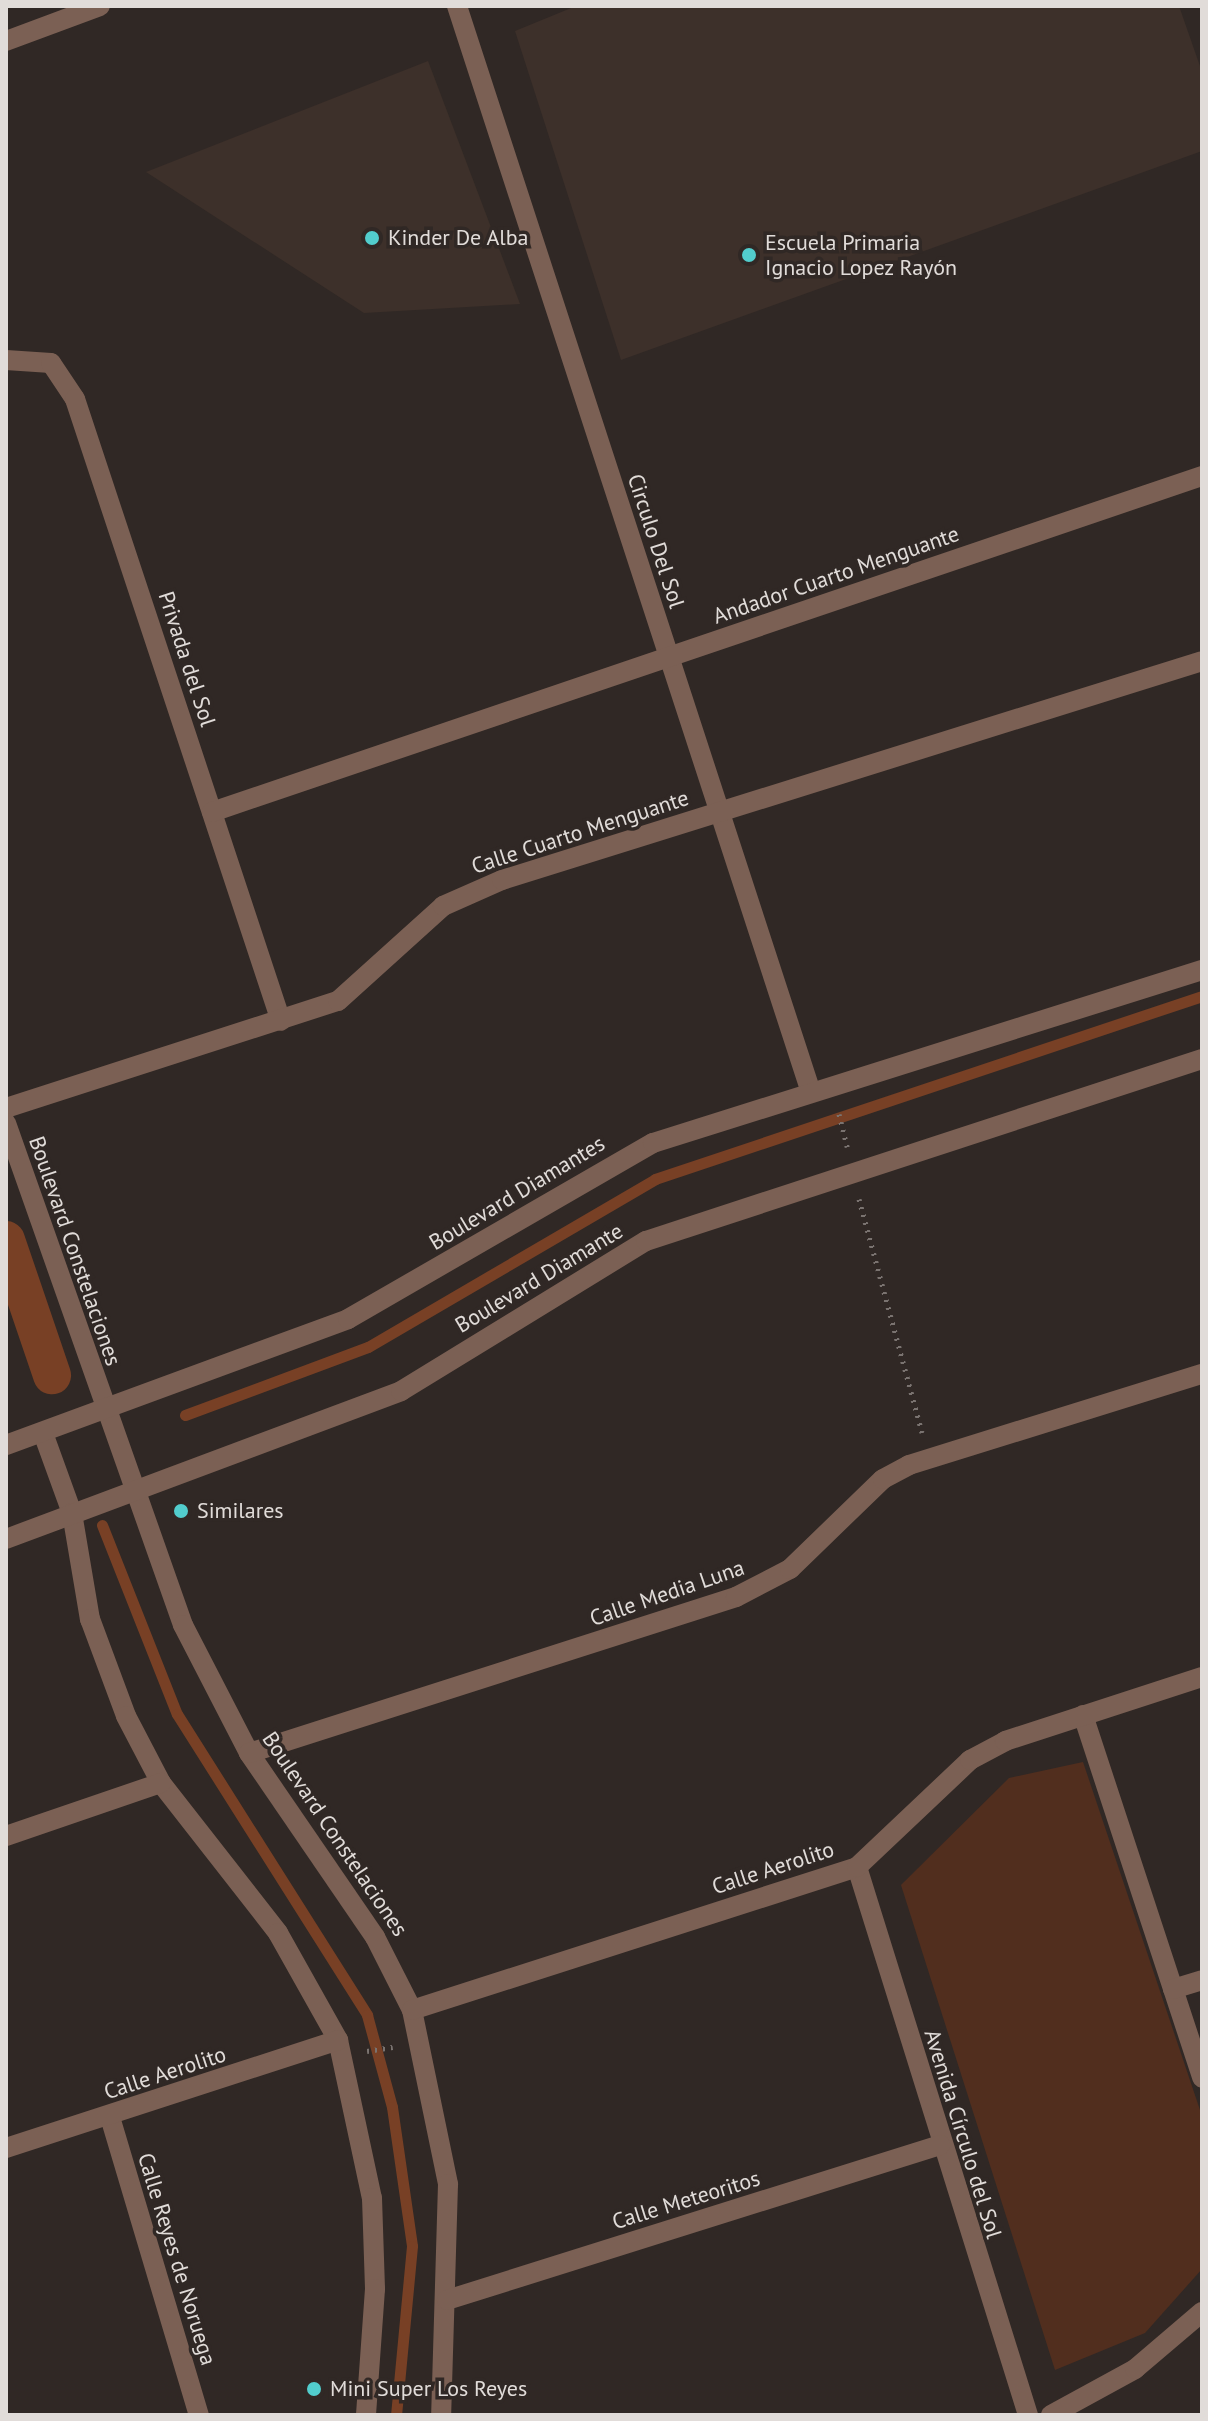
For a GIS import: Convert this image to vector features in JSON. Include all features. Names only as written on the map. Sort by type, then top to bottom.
[{"type":"street","points":[[6,41],[100,6]]},
{"type":"street","name":"Circulo Del Sol","points":[[457,6],[811,1092]]},
{"type":"street","name":"Privada del Sol","points":[[6,360],[51,363],[75,399],[281,1021]]},
{"type":"street","name":"Andador Cuarto Menguante","points":[[212,812],[1202,476]]},
{"type":"street","name":"Calle Cuarto Menguante","points":[[6,1108],[338,1001],[467,893],[1202,661]]},
{"type":"street","name":"Boulevard Diamantes","points":[[6,1445],[348,1319],[610,1164],[811,1092],[1202,970]]},
{"type":"street","name":"Boulevard Diamante","points":[[6,1539],[401,1391],[646,1241],[1202,1059]]},
{"type":"street","name":"Boulevard Constelaciones","points":[[6,1123],[133,1491],[183,1625],[249,1753],[375,1937],[412,2010],[443,2137],[447,2300],[441,2415]]},
{"type":"street","name":"Calle Media Luna","points":[[249,1753],[736,1597],[790,1569],[883,1479],[929,1458],[1202,1374]]},
{"type":"street","points":[[43,1433],[72,1513],[90,1619],[161,1783],[278,1933],[338,2040],[372,2198],[375,2289],[365,2415]]},
{"type":"street","name":"Calle Aerolito","points":[[412,2010],[857,1867],[970,1760],[1083,1715],[1202,1677]]},
{"type":"street","points":[[1083,1715],[1202,2078]]},
{"type":"street","points":[[6,1836],[161,1783]]},
{"type":"street","name":"Avenida Círculo del Sol","points":[[857,1867],[940,2145],[1028,2415]]},
{"type":"street","points":[[1173,1989],[1202,1980]]},
{"type":"street","name":"Calle Aerolito","points":[[6,2148],[110,2117],[338,2040]]},
{"type":"street","name":"Calle Reyes de Noruega","points":[[110,2117],[199,2415]]},
{"type":"street","name":"Calle Meteoritos","points":[[447,2300],[940,2145]]},
{"type":"street","points":[[1051,2415],[1135,2369],[1202,2312]]},
{"type":"path","points":[[852,1172],[929,1458]]},
{"type":"path","points":[[358,2052],[409,2044]]},
{"type":"shaded area","name":"Escuela Primaria Ignacio Lopez Rayón","points":[[576,6],[1179,6],[1202,72],[1202,151],[621,360],[515,31]]},
{"type":"shaded area","name":"Kinder De Alba","points":[[428,61],[520,304],[364,313],[146,172]]},
{"type":"shaded area","points":[[1083,1762],[1202,2116],[1202,2269],[1145,2333],[1055,2370],[901,1885],[1009,1778]]},
{"type":"waterway","points":[[185,1415],[368,1347],[655,1179],[1202,996]]},
{"type":"waterway","points":[[6,1240],[52,1375]]},
{"type":"waterway","points":[[102,1525],[177,1714],[367,2015],[392,2107],[412,2246],[396,2415]]},
{"type":"place","name":"Kinder De Alba","points":[[372,238]]},
{"type":"place","name":"Escuela Primaria Ignacio Lopez Rayón","points":[[749,255]]},
{"type":"place","name":"Similares","points":[[181,1511]]},
{"type":"place","name":"Mini Super Los Reyes","points":[[314,2389]]}]
